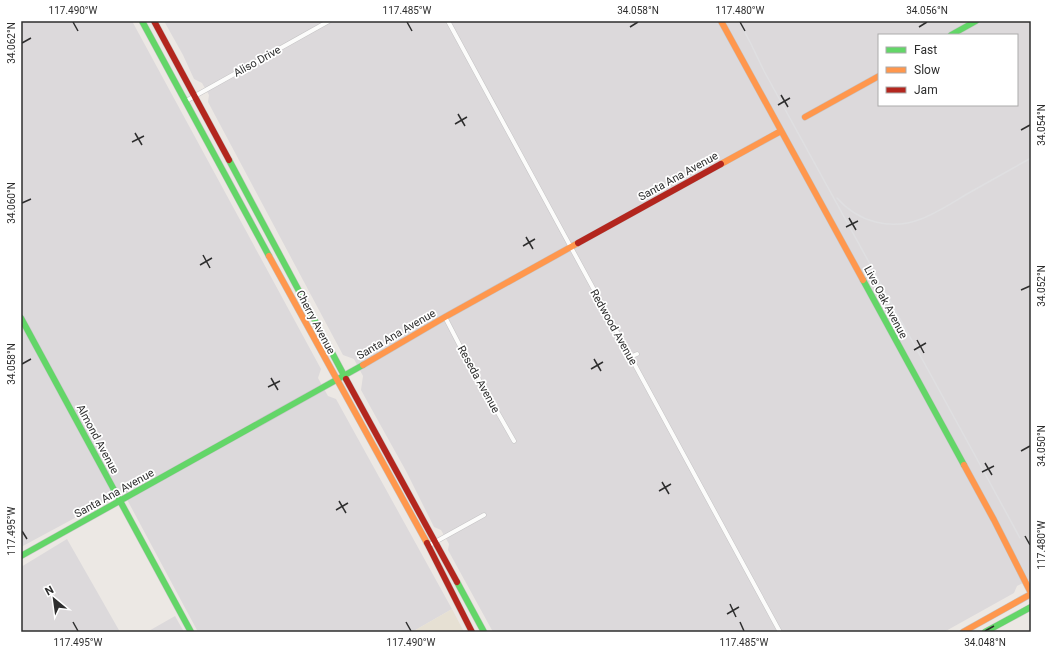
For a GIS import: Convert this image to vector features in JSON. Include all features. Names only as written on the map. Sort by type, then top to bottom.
[{"type":"street","name":"Cherry Avenue","points":[[142,21],[428,546],[472,632]]},
{"type":"street","name":"Cherry Avenue","points":[[154,21],[484,632]]},
{"type":"street","name":"Aliso Drive","points":[[186,101],[329,21]]},
{"type":"street","name":"Redwood Avenue","points":[[448,21],[780,632]]},
{"type":"street","name":"Live Oak Avenue","points":[[721,21],[994,520],[1031,594]]},
{"type":"street","points":[[953,34],[976,21]]},
{"type":"street","points":[[805,117],[878,77]]},
{"type":"street","name":"Santa Ana Avenue","points":[[21,556],[337,381],[445,317],[570,247],[781,131]]},
{"type":"street","name":"Reseda Avenue","points":[[445,317],[514,441]]},
{"type":"street","name":"Almond Avenue","points":[[21,318],[191,632]]},
{"type":"street","points":[[630,357],[637,354]]},
{"type":"street","points":[[428,546],[484,515]]},
{"type":"street","points":[[963,632],[1031,594]]},
{"type":"street","points":[[985,632],[1031,607]]},
{"type":"shaded area","points":[[21,21],[132,21],[321,369],[318,378],[328,396],[336,399],[452,609],[412,632],[198,632],[123,492],[21,547]]},
{"type":"shaded area","points":[[164,21],[1031,21],[1031,579],[1017,586],[1014,593],[944,632],[493,632],[448,550],[449,544],[441,530],[434,527],[406,471],[361,390],[363,376],[354,359],[343,355],[208,102],[209,95],[202,83],[194,79],[183,55]]},
{"type":"shaded area","points":[[67,539],[120,632],[21,632],[21,567]]},
{"type":"shaded area","points":[[452,609],[464,632],[412,632]]},
{"type":"shaded area","points":[[175,616],[184,632],[147,632]]},
{"type":"railway","points":[[739,21],[764,71],[1020,538]]},
{"type":"railway","points":[[837,198],[855,213],[876,222],[887,224],[910,223],[939,211],[1031,158]]},
{"type":"traffic: fast","points":[[142,21],[269,256]]},
{"type":"traffic: fast","points":[[953,34],[976,21]]},
{"type":"traffic: fast","points":[[229,160],[346,379]]},
{"type":"traffic: fast","points":[[863,280],[964,465]]},
{"type":"traffic: fast","points":[[21,318],[191,632]]},
{"type":"traffic: fast","points":[[21,556],[363,365]]},
{"type":"traffic: fast","points":[[457,582],[484,632]]},
{"type":"traffic: fast","points":[[985,632],[1031,607]]},
{"type":"traffic: slow","points":[[721,21],[863,280]]},
{"type":"traffic: slow","points":[[805,117],[878,77]]},
{"type":"traffic: slow","points":[[721,164],[781,131]]},
{"type":"traffic: slow","points":[[363,365],[445,317],[578,243]]},
{"type":"traffic: slow","points":[[269,256],[427,543]]},
{"type":"traffic: slow","points":[[964,465],[1031,593]]},
{"type":"traffic: slow","points":[[963,632],[1031,594]]},
{"type":"traffic: jam","points":[[154,21],[229,160]]},
{"type":"traffic: jam","points":[[578,243],[721,164]]},
{"type":"traffic: jam","points":[[346,379],[457,582]]},
{"type":"traffic: jam","points":[[427,543],[472,632]]}]
